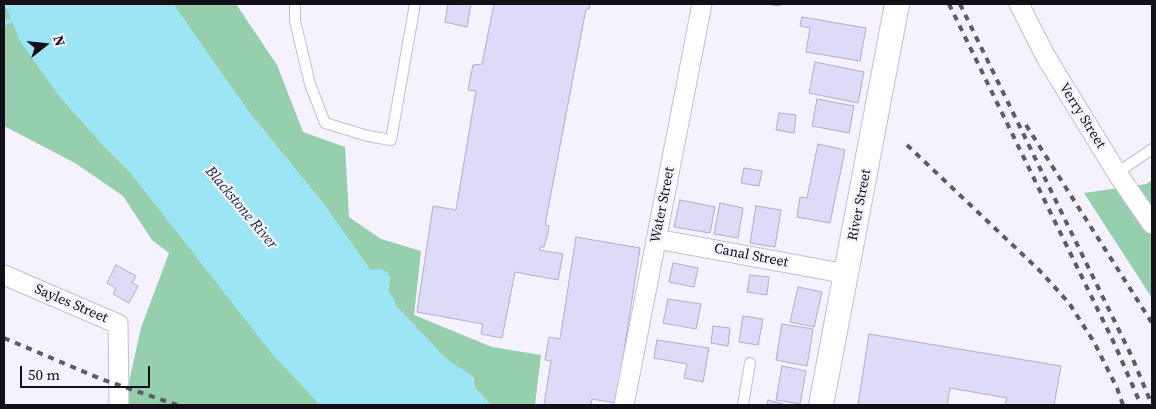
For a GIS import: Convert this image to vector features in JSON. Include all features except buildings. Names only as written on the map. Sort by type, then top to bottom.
[{"type":"street","name":"Water Street","points":[[624,405],[702,4]]},
{"type":"street","name":"River Street","points":[[821,405],[897,4]]},
{"type":"street","name":"Verry Street","points":[[1019,4],[1046,57],[1117,173],[1152,224]]},
{"type":"street","name":"Canal Street","points":[[656,239],[846,274]]},
{"type":"street","name":"Sayles Street","points":[[4,275],[118,324],[119,405]]},
{"type":"lane","points":[[295,4],[295,21],[310,84],[325,122],[368,136],[391,140],[415,4]]},
{"type":"lane","points":[[1117,173],[1152,149]]},
{"type":"lane","points":[[743,405],[750,363]]},
{"type":"green space","points":[[4,4],[57,93],[103,145],[130,172],[232,301],[320,405],[129,405],[129,382],[141,328],[169,253],[152,240],[123,196],[75,163],[4,126]]},
{"type":"green space","points":[[173,4],[236,4],[277,65],[303,132],[345,147],[349,217],[381,239],[421,251],[414,315],[492,347],[541,355],[535,405],[491,405],[475,388],[473,378],[446,359],[395,305],[388,291],[390,277],[377,270],[370,270],[326,207],[248,111]]},
{"type":"green space","points":[[1152,180],[1152,298],[1084,193],[1146,184]]},
{"type":"water","name":"Blackstone River","points":[[5,4],[173,4],[248,111],[326,207],[370,270],[381,269],[388,273],[390,282],[388,291],[395,305],[446,359],[471,375],[475,388],[491,405],[320,405],[272,354],[130,172],[103,145],[57,93],[20,41]]},
{"type":"waterway","points":[[4,23],[18,18]]},
{"type":"railway","points":[[949,4],[1115,345],[1141,405]]},
{"type":"railway","points":[[960,4],[1132,357],[1152,405]]},
{"type":"railway","points":[[1026,125],[1152,323]]},
{"type":"railway","points":[[907,145],[1040,271],[1069,303],[1094,342],[1117,388],[1123,405]]},
{"type":"railway","points":[[4,338],[101,379],[177,405]]}]
